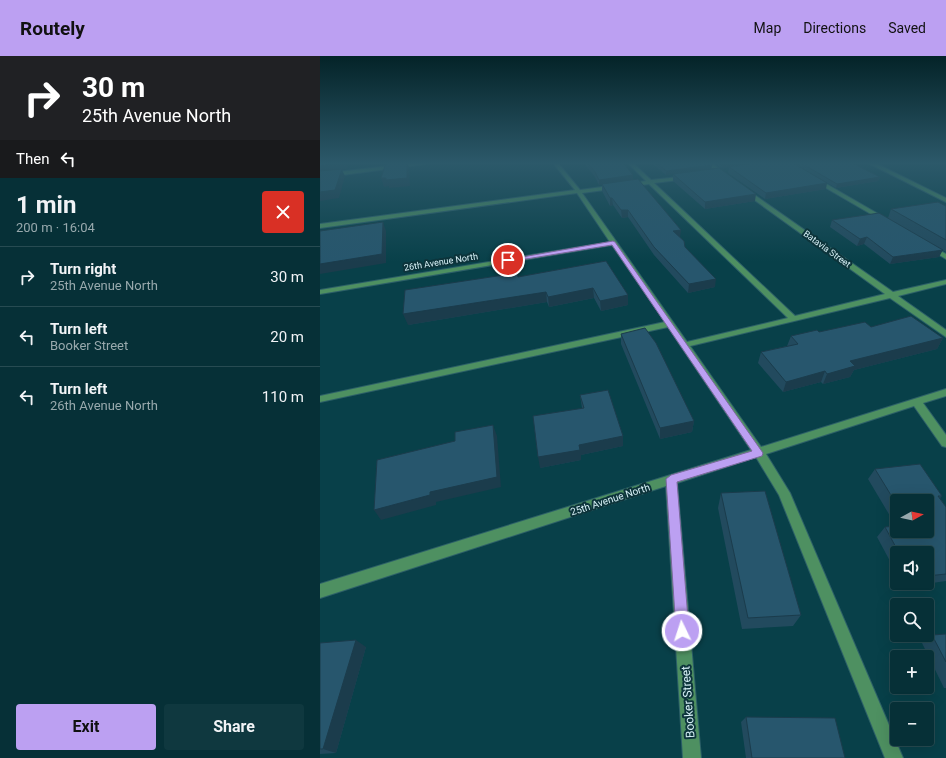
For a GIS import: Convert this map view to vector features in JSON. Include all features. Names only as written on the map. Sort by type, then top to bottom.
[{"type":"street","points":[[320,226],[551,196]]},
{"type":"street","points":[[582,196],[613,243],[758,453],[784,494],[894,758]]},
{"type":"street","points":[[664,196],[794,319]]},
{"type":"street","name":"Batavia Street","points":[[752,196],[946,334]]},
{"type":"street","points":[[842,196],[894,226]]},
{"type":"street","name":"26th Avenue North","points":[[320,292],[613,243]]},
{"type":"street","points":[[926,245],[946,257]]},
{"type":"street","points":[[684,346],[946,282]]},
{"type":"street","points":[[320,399],[412,378],[669,324]]},
{"type":"street","name":"25th Avenue North","points":[[320,591],[946,392]]},
{"type":"street","points":[[917,402],[946,443]]},
{"type":"street","name":"Booker Street","points":[[671,479],[692,758]]},
{"type":"building","points":[[609,196],[652,196],[681,230],[673,231],[684,241],[685,247],[716,279],[689,284],[654,247],[628,210],[621,210],[612,198]]},
{"type":"building","points":[[698,196],[745,196],[705,202]]},
{"type":"building","points":[[938,202],[946,206],[946,240],[891,209]]},
{"type":"building","points":[[879,213],[943,250],[893,257],[867,237],[860,239],[832,220]]},
{"type":"building","points":[[383,222],[382,254],[320,264],[320,231]]},
{"type":"building","points":[[606,261],[628,295],[600,301],[593,288],[548,297],[546,292],[403,314],[405,290],[517,273],[518,277]]},
{"type":"building","points":[[911,316],[943,338],[850,361],[855,366],[827,374],[825,371],[786,382],[761,352],[798,344],[791,336],[817,330],[819,332],[865,322],[871,327]]},
{"type":"building","points":[[645,328],[656,343],[694,421],[660,428],[621,334]]},
{"type":"building","points":[[608,390],[623,436],[579,445],[580,450],[538,457],[533,416],[584,408],[580,395]]},
{"type":"building","points":[[493,425],[497,477],[430,492],[430,495],[374,510],[377,460],[455,441],[455,432]]},
{"type":"building","points":[[920,464],[942,496],[938,496],[946,507],[946,574],[934,575],[934,546],[895,546],[891,538],[934,538],[934,494],[890,494],[875,469]]},
{"type":"building","points":[[765,491],[801,615],[748,618],[721,493]]},
{"type":"building","points":[[885,527],[890,527],[890,536]]},
{"type":"building","points":[[946,634],[946,662],[934,639],[934,635]]},
{"type":"building","points":[[356,640],[323,749],[320,749],[320,643]]},
{"type":"building","points":[[746,717],[835,718],[845,758],[752,758]]},
{"type":"route","points":[[508,260],[613,243],[758,453],[671,479],[682,631]]}]
